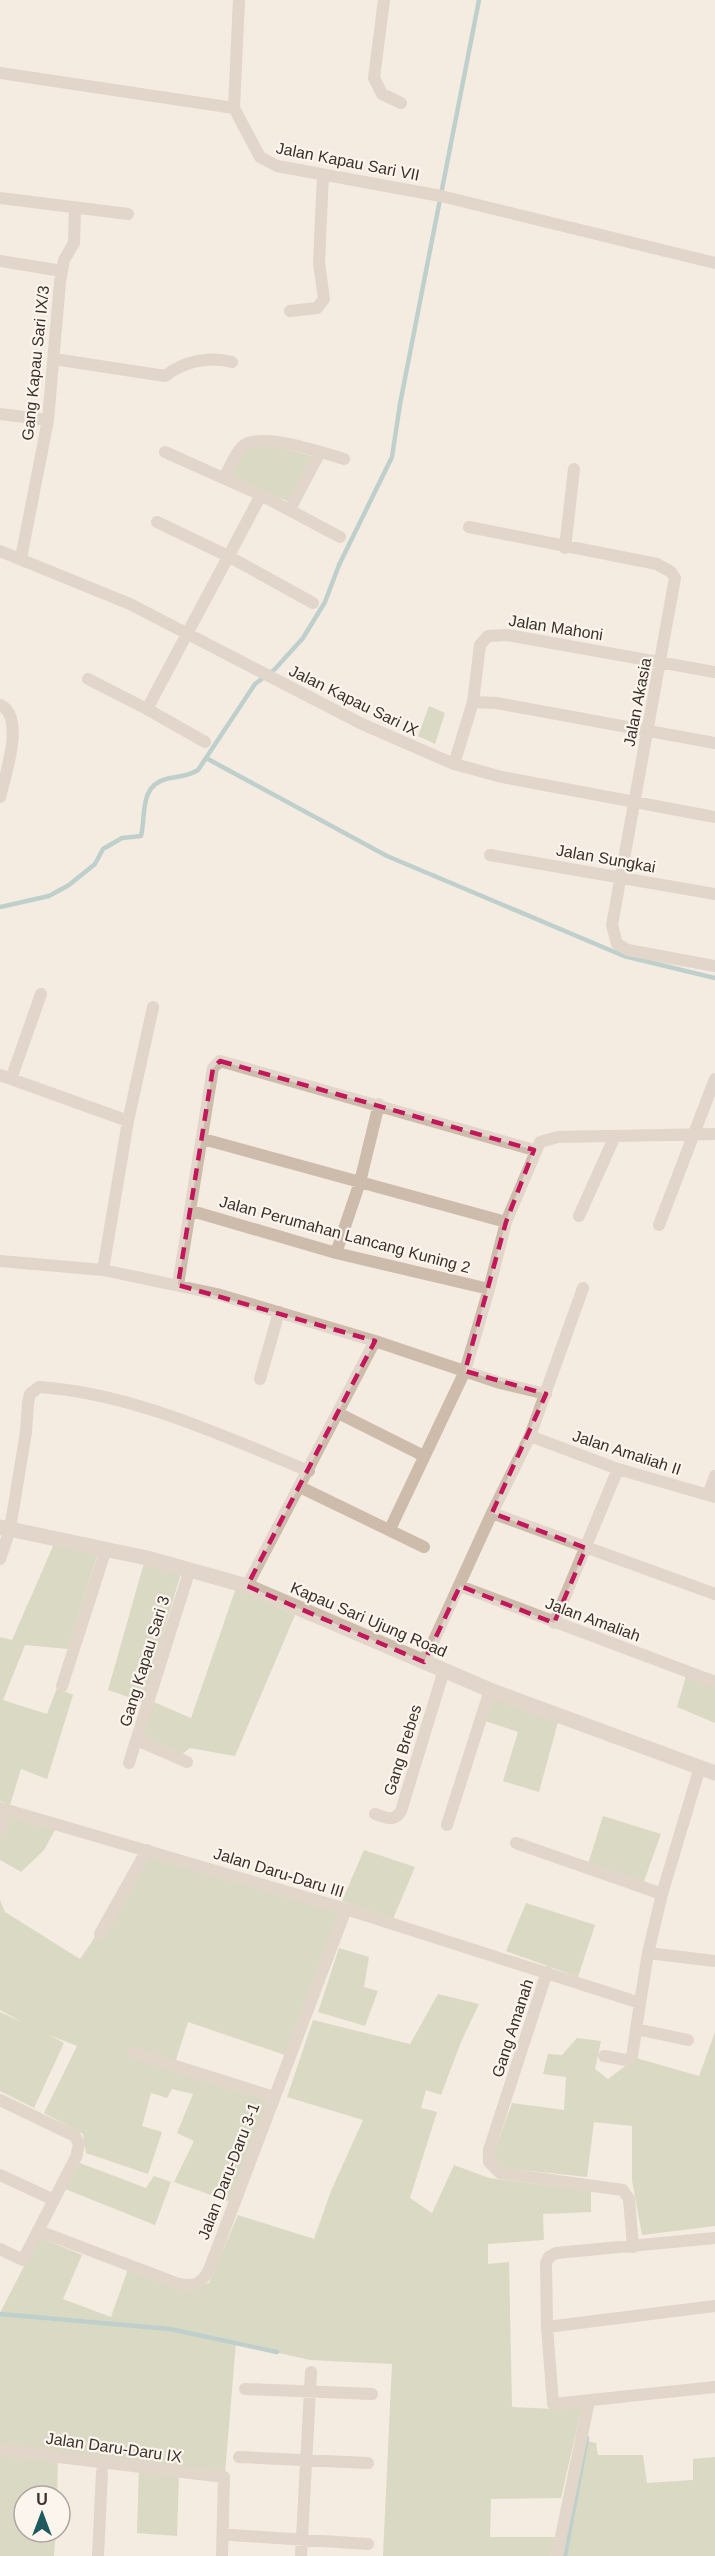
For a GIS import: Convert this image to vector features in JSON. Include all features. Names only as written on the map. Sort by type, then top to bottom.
[{"type":"street","points":[[0,73],[234,108],[239,0]]},
{"type":"street","points":[[384,0],[374,78],[382,94],[401,103]]},
{"type":"street","name":"Jalan Kapau Sari VII","points":[[234,108],[255,150],[266,162],[323,175],[441,196],[715,263]]},
{"type":"street","points":[[290,311],[317,308],[324,299],[319,263],[323,175]]},
{"type":"street","points":[[0,198],[128,214]]},
{"type":"street","name":"Gang Kapau Sari IX/3","points":[[21,558],[48,420],[62,271],[64,260],[74,243],[75,208]]},
{"type":"street","points":[[0,261],[62,271]]},
{"type":"street","points":[[54,359],[165,376],[184,365],[201,361],[218,358],[232,362]]},
{"type":"street","points":[[0,414],[48,420]]},
{"type":"street","points":[[224,478],[243,446],[257,440],[344,459]]},
{"type":"street","points":[[165,452],[290,509],[340,537]]},
{"type":"street","points":[[290,509],[320,452]]},
{"type":"street","points":[[565,548],[574,469]]},
{"type":"street","points":[[147,709],[189,634],[261,495]]},
{"type":"street","points":[[157,522],[228,556],[313,603]]},
{"type":"street","name":"Jalan Akasia","points":[[469,527],[565,548],[657,564],[671,572],[675,586],[662,662],[633,801],[612,932],[617,944],[628,950],[715,966]]},
{"type":"street","name":"Jalan Kapau Sari IX","points":[[0,551],[130,604],[362,724],[454,764],[502,777],[715,817]]},
{"type":"street","name":"Jalan Mahoni","points":[[454,764],[473,702],[480,645],[483,639],[493,635],[715,672]]},
{"type":"street","points":[[88,679],[205,742]]},
{"type":"street","points":[[473,702],[496,703],[715,743]]},
{"type":"street","points":[[0,797],[13,736],[12,720],[2,706]]},
{"type":"street","name":"Jalan Sungkai","points":[[490,855],[715,894]]},
{"type":"street","points":[[41,994],[5,1077],[128,1121]]},
{"type":"street","points":[[103,1270],[128,1121],[153,1007]]},
{"type":"street","points":[[178,1285],[192,1211],[213,1068],[220,1061],[380,1104],[534,1150]]},
{"type":"street","points":[[658,1225],[715,1079]]},
{"type":"street","points":[[336,1253],[360,1182],[380,1104]]},
{"type":"street","points":[[390,1530],[465,1371],[506,1222],[534,1150],[540,1142],[550,1138],[715,1134]]},
{"type":"street","points":[[579,1216],[615,1136]]},
{"type":"street","points":[[203,1138],[506,1222]]},
{"type":"street","name":"Jalan Perumahan Lancang Kuning 2","points":[[192,1211],[336,1253],[489,1289]]},
{"type":"street","points":[[0,1261],[103,1270],[178,1285],[279,1312],[546,1394]]},
{"type":"street","points":[[424,1662],[530,1436],[584,1288]]},
{"type":"street","points":[[260,1379],[279,1312]]},
{"type":"street","points":[[248,1586],[375,1341]]},
{"type":"street","points":[[0,1559],[26,1432],[27,1403],[30,1394],[39,1387],[81,1392],[145,1408],[309,1471]]},
{"type":"street","points":[[338,1413],[424,1456]]},
{"type":"street","name":"Jalan Amaliah II","points":[[530,1436],[618,1469],[712,1496]]},
{"type":"street","points":[[554,1623],[618,1469]]},
{"type":"street","points":[[712,1496],[715,1476]]},
{"type":"street","points":[[300,1487],[424,1547]]},
{"type":"street","points":[[492,1513],[715,1594]]},
{"type":"street","name":"Kapau Sari Ujung Road","points":[[5,1528],[190,1569],[248,1586],[490,1690],[715,1773]]},
{"type":"street","points":[[62,1686],[106,1549]]},
{"type":"street","name":"Gang Kapau Sari 3","points":[[129,1763],[190,1569]]},
{"type":"street","name":"Jalan Amaliah","points":[[460,1586],[715,1682]]},
{"type":"street","name":"Gang Brebes","points":[[375,1814],[390,1819],[401,1811],[444,1670]]},
{"type":"street","points":[[447,1825],[490,1690]]},
{"type":"street","points":[[136,1740],[188,1762]]},
{"type":"street","points":[[604,2056],[626,2060],[631,2058],[648,1953],[662,1894],[700,1767]]},
{"type":"street","points":[[0,1831],[4,1809]]},
{"type":"street","name":"Jalan Daru-Daru III","points":[[4,1809],[346,1909],[547,1972]]},
{"type":"street","points":[[516,1843],[662,1894]]},
{"type":"street","points":[[100,1934],[147,1850]]},
{"type":"street","name":"Jalan Daru-Daru 3-1","points":[[39,2231],[179,2284],[201,2283],[208,2270],[346,1909]]},
{"type":"street","points":[[648,1953],[715,1961]]},
{"type":"street","name":"Gang Amanah","points":[[633,2247],[629,2199],[623,2190],[500,2173],[489,2162],[489,2150],[547,1972],[640,2003]]},
{"type":"street","points":[[636,2029],[688,2040]]},
{"type":"street","points":[[134,2053],[274,2097]]},
{"type":"street","points":[[0,2100],[78,2139],[79,2147],[23,2260],[0,2249]]},
{"type":"street","points":[[0,2175],[54,2200]]},
{"type":"street","points":[[715,2238],[556,2253],[549,2257],[546,2264],[551,2402],[558,2404],[589,2402],[715,2387]]},
{"type":"street","points":[[547,2327],[715,2307]]},
{"type":"street","points":[[301,2556],[311,2372]]},
{"type":"street","points":[[245,2389],[372,2394]]},
{"type":"street","points":[[557,2556],[589,2402]]},
{"type":"street","name":"Jalan Daru-Daru IX","points":[[0,2450],[224,2477],[222,2556]]},
{"type":"street","points":[[239,2457],[368,2463]]},
{"type":"street","points":[[98,2556],[102,2472]]},
{"type":"street","points":[[231,2535],[369,2544]]},
{"type":"highlighted area","points":[[220,1061],[534,1150],[506,1222],[465,1371],[546,1394],[492,1513],[586,1548],[554,1623],[460,1586],[424,1662],[247,1586],[375,1341],[178,1285],[213,1068]]},
{"type":"green space","points":[[258,442],[312,456],[290,502],[228,478],[245,448]]},
{"type":"green space","points":[[429,706],[445,713],[435,744],[418,736]]},
{"type":"green space","points":[[54,1544],[98,1553],[68,1649],[25,1645],[3,1700],[47,1714],[57,1688],[73,1695],[47,1779],[21,1769],[10,1805],[0,1801],[0,1637],[12,1640]]},
{"type":"green space","points":[[144,1563],[181,1573],[143,1702],[108,1690]]},
{"type":"green space","points":[[236,1588],[295,1615],[235,1756],[190,1748],[177,1758],[137,1740],[149,1700],[191,1718]]},
{"type":"green space","points":[[686,1676],[715,1687],[715,1723],[677,1707]]},
{"type":"green space","points":[[492,1697],[558,1722],[539,1792],[503,1781],[518,1732],[485,1721]]},
{"type":"green space","points":[[11,1813],[55,1830],[44,1850],[21,1872],[0,1860],[0,1836]]},
{"type":"green space","points":[[603,1816],[661,1834],[643,1884],[588,1864]]},
{"type":"green space","points":[[364,1850],[415,1867],[393,1919],[342,1901]]},
{"type":"green space","points":[[153,1852],[346,1909],[285,2055],[188,2022],[174,2066],[268,2100],[231,2202],[174,2182],[194,2141],[177,2133],[193,2094],[172,2089],[167,2098],[151,2093],[142,2126],[162,2132],[148,2174],[86,2153],[83,2134],[44,2113],[77,2046],[49,2035],[64,2043],[34,2108],[0,2091],[0,2012],[24,2023],[0,2010],[0,1900],[5,1912],[80,1959]]},
{"type":"green space","points":[[526,1903],[595,1925],[578,1977],[506,1951]]},
{"type":"green space","points":[[339,1948],[369,1957],[364,1987],[378,1991],[365,2026],[318,2012]]},
{"type":"green space","points":[[438,1994],[479,2004],[461,2042],[441,2095],[426,2090],[421,2108],[437,2112],[410,2198],[432,2213],[454,2165],[489,2178],[591,2191],[591,2212],[543,2214],[544,2240],[488,2244],[488,2264],[509,2262],[512,2407],[555,2409],[583,2402],[561,2498],[491,2499],[490,2537],[555,2537],[551,2556],[383,2556],[392,2364],[310,2360],[236,2343],[225,2473],[0,2446],[0,2313],[39,2237],[82,2255],[63,2299],[111,2317],[128,2269],[185,2289],[209,2283],[238,2215],[314,2239],[331,2191],[363,2120],[287,2097],[313,2020],[410,2044]]},
{"type":"green space","points":[[715,2032],[715,2226],[642,2235],[632,2180],[632,2126],[594,2122],[587,2177],[503,2168],[493,2164],[493,2155],[512,2103],[564,2110],[566,2077],[543,2074],[548,2054],[562,2055],[577,2038],[601,2041],[595,2069],[608,2079],[636,2058],[699,2076]]},
{"type":"green space","points":[[80,2163],[146,2188],[154,2176],[171,2182],[155,2225],[65,2189]]},
{"type":"green space","points":[[587,2441],[596,2443],[598,2455],[643,2455],[647,2483],[693,2480],[693,2459],[715,2457],[715,2556],[565,2556]]},
{"type":"green space","points":[[0,2454],[58,2460],[57,2484],[12,2484],[12,2544],[55,2544],[54,2556],[0,2556]]},
{"type":"green space","points":[[139,2467],[179,2472],[177,2536],[137,2533]]},
{"type":"waterway","points":[[0,907],[49,896],[69,885],[95,864],[103,849],[122,838],[141,836],[145,803],[151,788],[166,779],[198,770],[255,684],[275,669],[303,638],[325,602],[339,565],[392,457],[400,404],[479,0]]},
{"type":"waterway","points":[[206,758],[387,856],[624,956],[715,978]]},
{"type":"waterway","points":[[0,2314],[170,2329],[277,2352]]},
{"type":"waterway","points":[[565,2556],[587,2438]]}]
